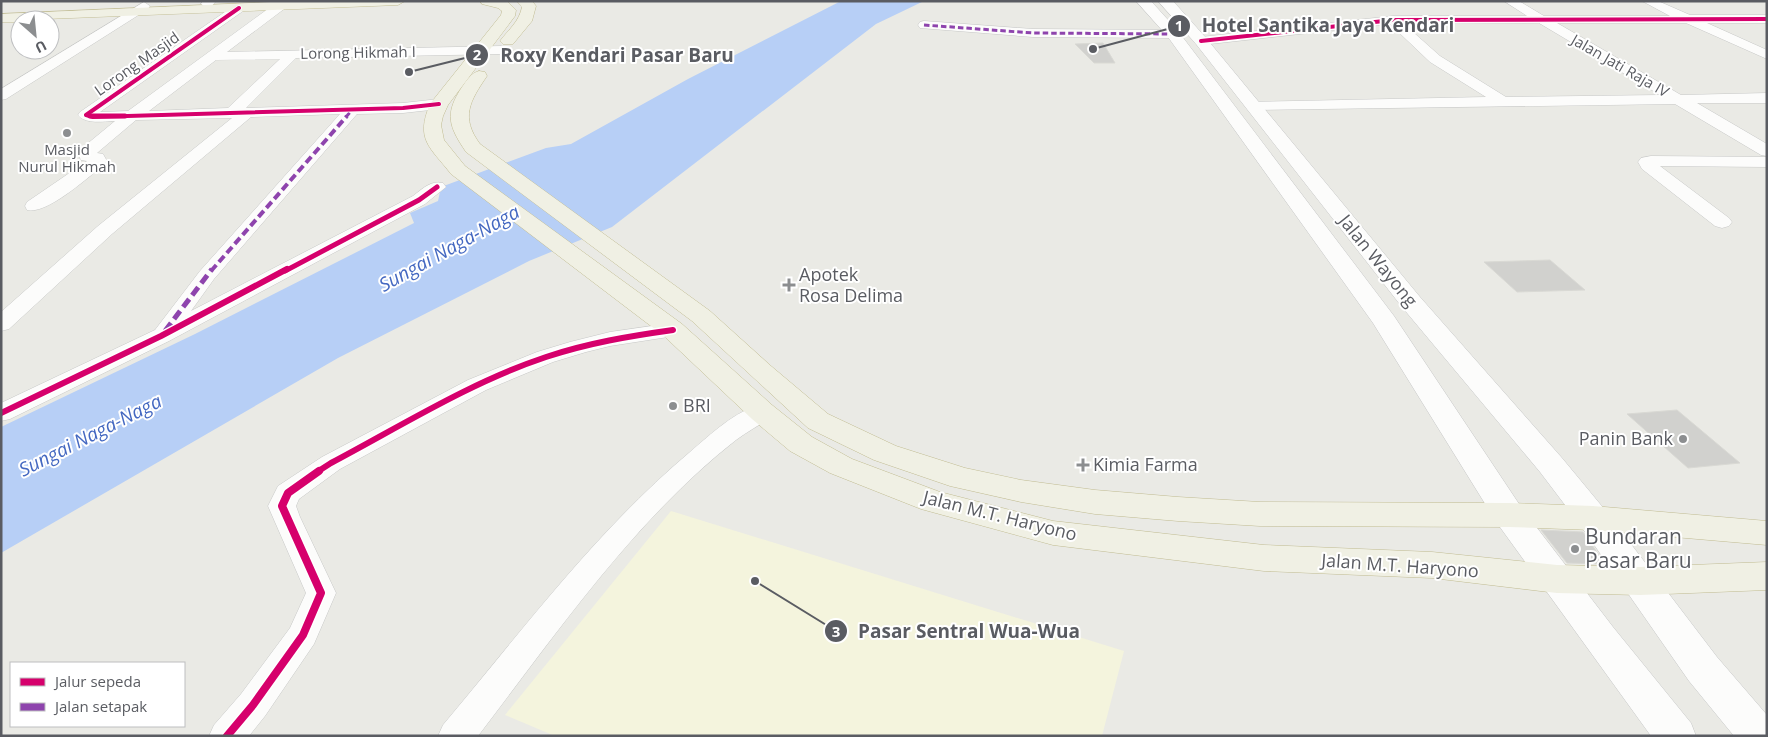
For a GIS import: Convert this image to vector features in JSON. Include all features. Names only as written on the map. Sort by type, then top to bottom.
[{"type":"highway","points":[[1,18],[133,6],[398,1]]},
{"type":"highway","points":[[439,104],[508,16],[509,10],[503,5],[486,1]]},
{"type":"highway","points":[[524,1],[529,6],[521,25],[462,100],[457,119],[463,136],[473,148],[584,247]]},
{"type":"highway","points":[[1,14],[133,6],[208,3],[247,4]]},
{"type":"highway","name":"Jalan M.T. Haryono","points":[[439,104],[431,120],[430,132],[458,170],[701,316],[818,422],[885,454],[961,478],[1021,491],[1094,502],[1178,510],[1260,514],[1509,515],[1593,518],[1767,534]]},
{"type":"highway","name":"Jalan M.T. Haryono","points":[[584,247],[762,412],[801,444],[841,466],[932,501],[1053,533],[1254,557],[1432,566],[1557,579],[1640,581],[1767,576]]},
{"type":"main road","name":"Jalan Wayong","points":[[1143,1],[1173,34],[1384,321],[1509,515],[1600,638],[1676,736]]},
{"type":"main road","name":"Jalan Wayong","points":[[1165,1],[1201,41],[1411,302],[1551,465],[1640,581],[1703,669],[1759,736]]},
{"type":"street","name":"Jalan Jati Raja IV","points":[[1510,1],[1767,151]]},
{"type":"street","points":[[1648,1],[1767,55]]},
{"type":"street","name":"Lorong Masjid","points":[[130,116],[93,117],[86,115],[247,4]]},
{"type":"street","points":[[34,206],[58,191],[98,161],[97,158],[87,156],[87,153],[105,136],[215,56],[279,4]]},
{"type":"street","points":[[1,96],[133,6]]},
{"type":"street","points":[[1427,6],[1449,21]]},
{"type":"street","points":[[1201,41],[1393,20],[1767,20]]},
{"type":"street","points":[[1393,20],[1435,59],[1504,102]]},
{"type":"street","points":[[924,25],[1033,33],[1173,34]]},
{"type":"street","name":"Lorong Hikmah I","points":[[215,56],[501,50]]},
{"type":"street","points":[[1,324],[105,230],[240,113],[293,54]]},
{"type":"street","points":[[1253,105],[1767,98]]},
{"type":"street","points":[[130,116],[352,110],[439,104]]},
{"type":"street","points":[[161,336],[207,275],[352,110]]},
{"type":"street","points":[[1722,222],[1648,165],[1647,162],[1651,160],[1767,162]]},
{"type":"street","points":[[1,413],[161,336],[419,200],[437,187]]},
{"type":"street","points":[[227,736],[253,705],[303,636],[322,593],[311,566],[289,526],[282,506],[288,493],[331,463],[477,385],[545,357],[610,339],[673,330]]},
{"type":"street","points":[[456,736],[603,554],[640,513],[722,437],[762,412]]},
{"type":"shaded area","points":[[671,511],[1124,651],[1102,736],[555,736],[505,715]]},
{"type":"water","name":"Sungai Naga-Naga","points":[[841,1],[924,1],[876,24],[612,227],[529,261],[338,358],[1,553],[1,427],[195,334],[414,223],[410,213],[438,201],[441,187],[546,148],[571,144],[688,79]]},
{"type":"building","points":[[1103,43],[1115,63],[1094,63],[1075,44]]},
{"type":"building","points":[[1550,260],[1585,290],[1517,292],[1484,262]]},
{"type":"building","name":"Panin Bank","points":[[1677,410],[1740,463],[1688,468],[1627,414]]},
{"type":"building","points":[[1541,530],[1583,532],[1605,564],[1567,563]]},
{"type":"marked path","points":[[924,25],[1033,33],[1173,34]]},
{"type":"marked path","points":[[165,331],[207,275],[352,110]]},
{"type":"cycle path","points":[[239,8],[86,115],[93,117],[403,108],[439,104]]},
{"type":"cycle path","points":[[1201,41],[1393,20],[1767,19]]},
{"type":"cycle path","points":[[1,413],[161,336],[419,200],[437,187]]},
{"type":"cycle path","points":[[227,736],[253,705],[303,635],[321,593],[282,506],[288,493],[331,463],[477,385],[545,357],[578,347],[610,339],[673,330]]},
{"type":"place","name":"Hotel Santika Jaya Kendari","points":[[1093,49]]},
{"type":"place","name":"Roxy Kendari Pasar Baru","points":[[409,72]]},
{"type":"place","name":"Masjid Nurul Hikmah","points":[[67,133]]},
{"type":"place","name":"Apotek Rosa Delima","points":[[789,285]]},
{"type":"place","name":"BRI","points":[[673,406]]},
{"type":"place","name":"Panin Bank","points":[[1683,439]]},
{"type":"place","name":"Kimia Farma","points":[[1083,465]]},
{"type":"place","name":"Bundaran Pasar Baru","points":[[1575,549]]},
{"type":"place","name":"Pasar Sentral Wua-Wua","points":[[755,581]]}]
